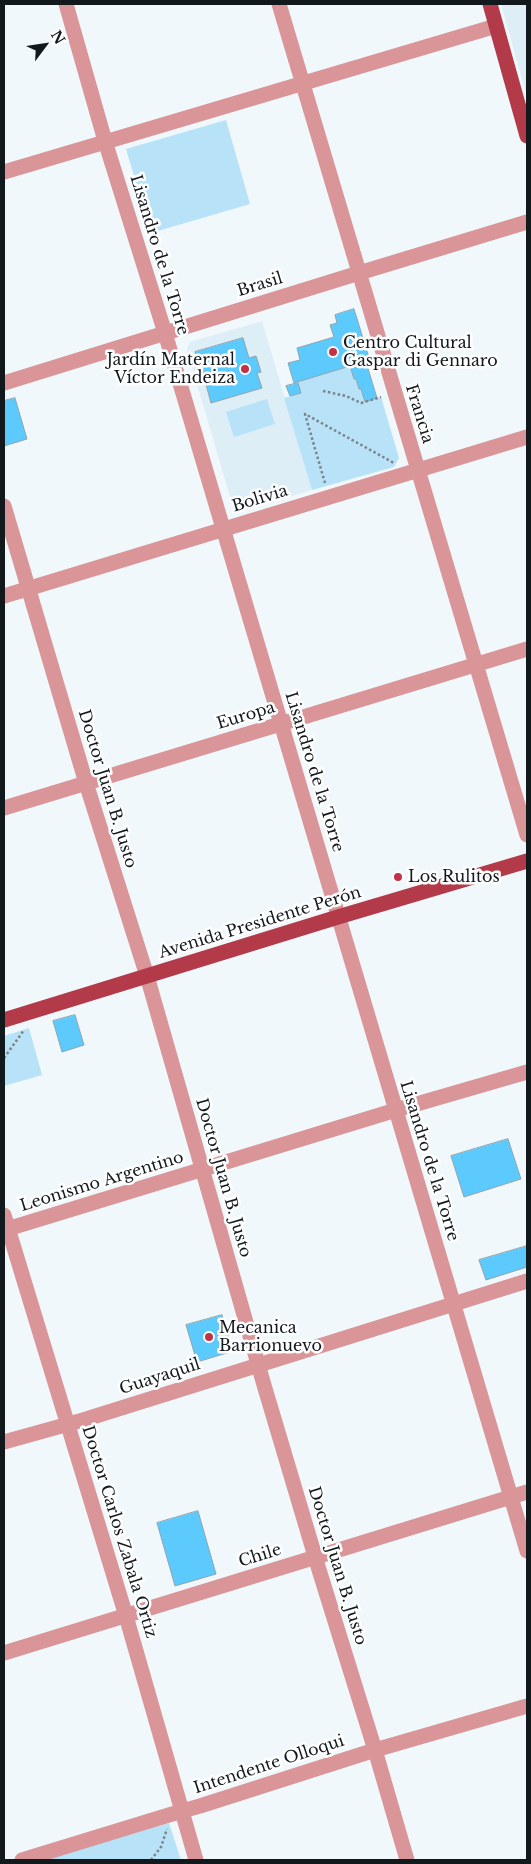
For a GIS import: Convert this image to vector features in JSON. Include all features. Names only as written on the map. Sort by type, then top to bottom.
[{"type":"main road","points":[[490,4],[527,136]]},
{"type":"main road","name":"Avenida Presidente Perón","points":[[4,1020],[527,861]]},
{"type":"street","name":"Lisandro de la Torre","points":[[66,4],[105,141],[165,333],[527,1551]]},
{"type":"street","name":"Francia","points":[[279,4],[527,835]]},
{"type":"street","points":[[4,172],[496,26]]},
{"type":"street","name":"Brasil","points":[[4,383],[359,272],[527,222]]},
{"type":"street","name":"Bolivia","points":[[4,596],[527,437]]},
{"type":"street","name":"Doctor Juan B. Justo","points":[[4,506],[86,783],[147,976],[258,1364],[375,1750],[406,1860]]},
{"type":"street","name":"Europa","points":[[4,808],[527,649]]},
{"type":"street","name":"Leonismo Argentino","points":[[5,1224],[203,1169],[527,1072]]},
{"type":"street","name":"Doctor Carlos Zabala Ortiz","points":[[5,1224],[126,1616],[196,1860]]},
{"type":"street","name":"Guayaquil","points":[[4,1442],[68,1424],[527,1281]]},
{"type":"street","name":"Chile","points":[[4,1653],[527,1492]]},
{"type":"street","name":"Intendente Olloqui","points":[[22,1860],[375,1750],[527,1706]]},
{"type":"path","points":[[323,391],[346,396],[361,403],[380,397]]},
{"type":"path","points":[[326,486],[305,414],[396,464]]},
{"type":"path","points":[[4,1058],[24,1030]]},
{"type":"path","points":[[151,1860],[161,1846],[169,1823]]},
{"type":"shaded area","points":[[501,4],[527,4],[527,97]]},
{"type":"shaded area","points":[[226,120],[250,204],[151,233],[126,149]]},
{"type":"shaded area","points":[[262,321],[312,490],[242,511],[233,507],[187,350],[190,342]]},
{"type":"shaded area","points":[[350,366],[365,402],[381,397],[399,458],[394,467],[312,490],[284,398],[300,393],[297,382]]},
{"type":"shaded area","points":[[267,399],[275,424],[234,437],[226,412]]},
{"type":"shaded area","points":[[29,1028],[42,1075],[4,1086],[4,1036]]},
{"type":"shaded area","points":[[169,1823],[181,1860],[46,1860]]},
{"type":"building","name":"Centro Cultural Gaspar di Gennaro","points":[[354,309],[370,361],[366,362],[377,398],[365,402],[350,366],[294,383],[288,363],[300,360],[297,348],[334,337],[330,325],[337,323],[335,315]]},
{"type":"building","name":"Jardín Maternal Víctor Endeiza","points":[[243,338],[249,358],[256,356],[261,372],[257,373],[262,388],[211,403],[195,352]]},
{"type":"building","points":[[298,383],[301,393],[290,396],[286,386]]},
{"type":"building","points":[[15,398],[27,439],[4,446],[4,401]]},
{"type":"building","points":[[75,1015],[84,1045],[62,1052],[53,1021]]},
{"type":"building","points":[[508,1139],[521,1179],[464,1197],[451,1156]]},
{"type":"building","points":[[527,1246],[527,1267],[486,1280],[479,1260]]},
{"type":"building","name":"Mecanica Barrionuevo","points":[[222,1315],[232,1348],[230,1352],[197,1362],[186,1325]]},
{"type":"building","points":[[198,1511],[216,1574],[175,1586],[157,1523]]},
{"type":"place","name":"Centro Cultural Gaspar di Gennaro","points":[[333,352]]},
{"type":"place","name":"Jardín Maternal Víctor Endeiza","points":[[245,369]]},
{"type":"place","name":"Los Rulitos","points":[[398,877]]},
{"type":"place","name":"Mecanica Barrionuevo","points":[[209,1337]]}]
